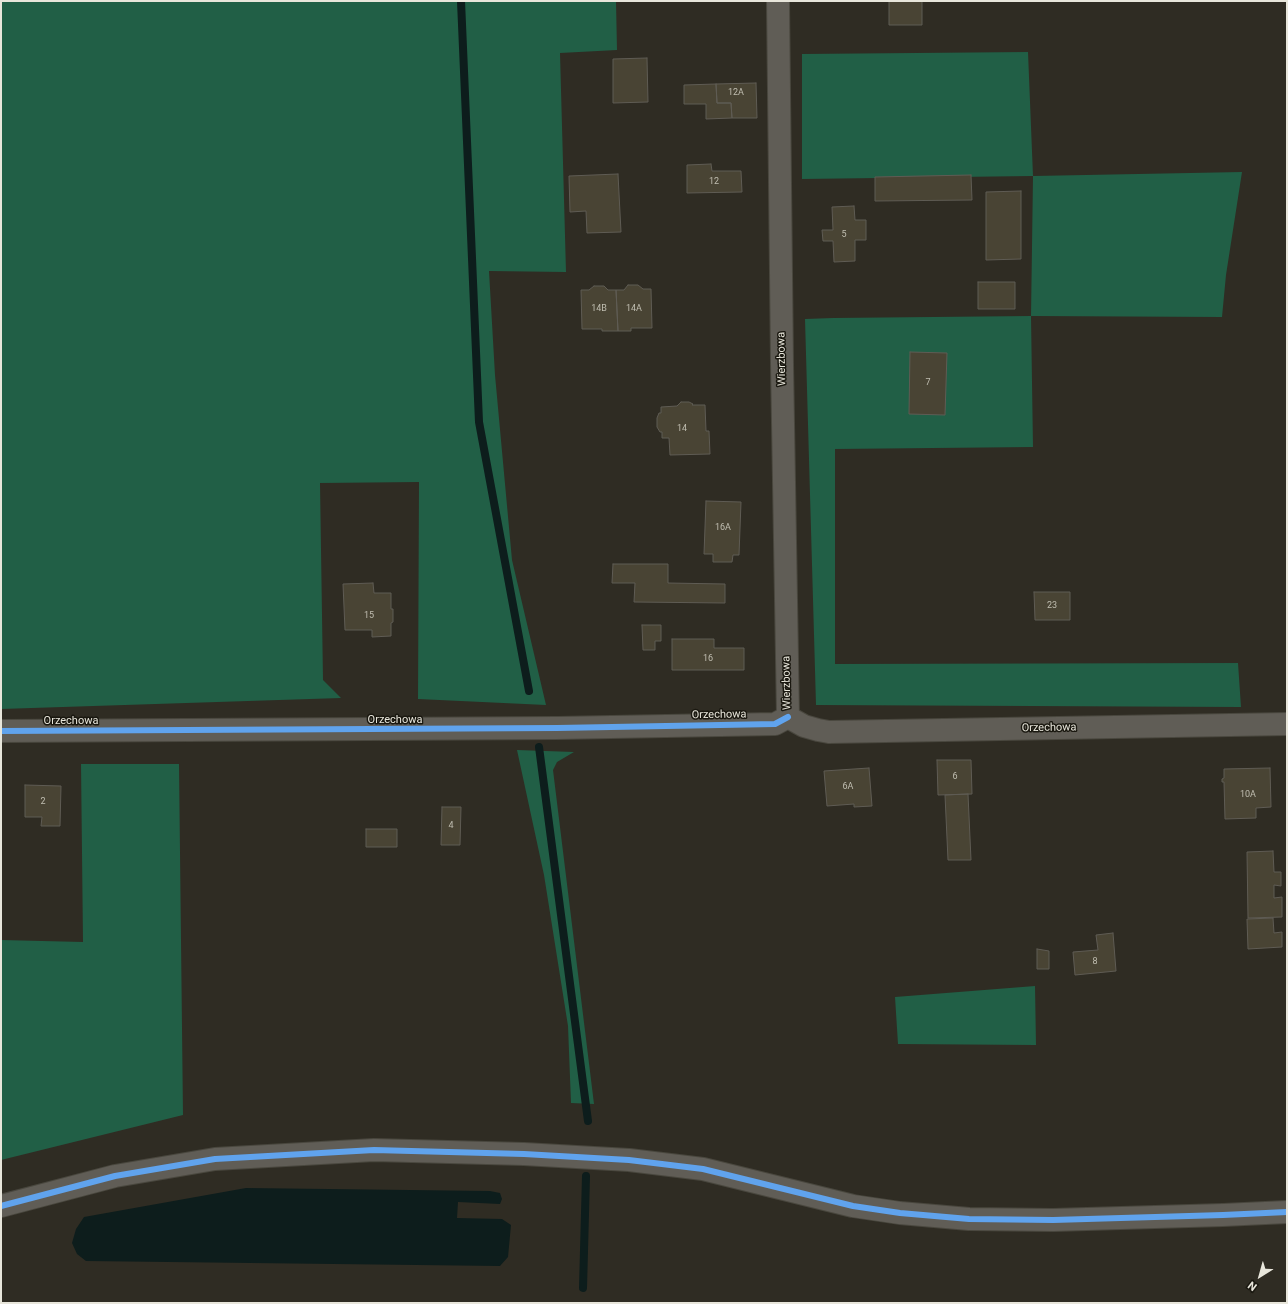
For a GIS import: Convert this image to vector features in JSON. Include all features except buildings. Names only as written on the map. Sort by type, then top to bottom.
[{"type":"street","name":"Wierzbowa","points":[[778,1],[788,717]]},
{"type":"street","name":"Orzechowa","points":[[1,731],[565,728],[775,724],[788,717],[804,726],[830,732],[1287,724]]},
{"type":"street","points":[[1,1206],[115,1176],[215,1159],[374,1150],[524,1154],[629,1160],[703,1169],[853,1206],[900,1213],[970,1219],[1053,1220],[1287,1212]]},
{"type":"green space","points":[[1,1],[616,1],[617,50],[560,53],[566,272],[489,271],[495,375],[512,560],[546,705],[418,699],[419,482],[320,483],[323,680],[341,698],[1,709]]},
{"type":"green space","points":[[1028,52],[1033,176],[802,179],[802,54]]},
{"type":"green space","points":[[1242,172],[1226,275],[1222,317],[1031,316],[1033,176]]},
{"type":"green space","points":[[1031,316],[1033,447],[835,449],[835,664],[1238,663],[1241,707],[816,705],[805,319]]},
{"type":"green space","points":[[517,750],[574,752],[557,762],[553,770],[594,1104],[571,1103],[568,1026],[544,875]]},
{"type":"green space","points":[[81,764],[179,764],[183,1115],[1,1160],[1,940],[83,942]]},
{"type":"green space","points":[[1035,986],[1036,1045],[898,1044],[895,997]]},
{"type":"shaded area","points":[[246,1188],[490,1191],[500,1193],[502,1199],[500,1204],[458,1202],[457,1218],[502,1219],[511,1225],[508,1257],[500,1266],[86,1261],[77,1254],[72,1243],[76,1229],[84,1217]]},
{"type":"waterway","points":[[461,1],[479,422],[529,691]]},
{"type":"waterway","points":[[539,747],[588,1121]]},
{"type":"waterway","points":[[583,1288],[586,1176]]},
{"type":"cycle path","points":[[1,731],[557,728],[775,724],[788,717]]},
{"type":"cycle path","points":[[1,1206],[115,1176],[215,1159],[374,1150],[524,1154],[629,1160],[703,1169],[853,1206],[900,1213],[969,1219],[1053,1220],[1287,1212]]}]
